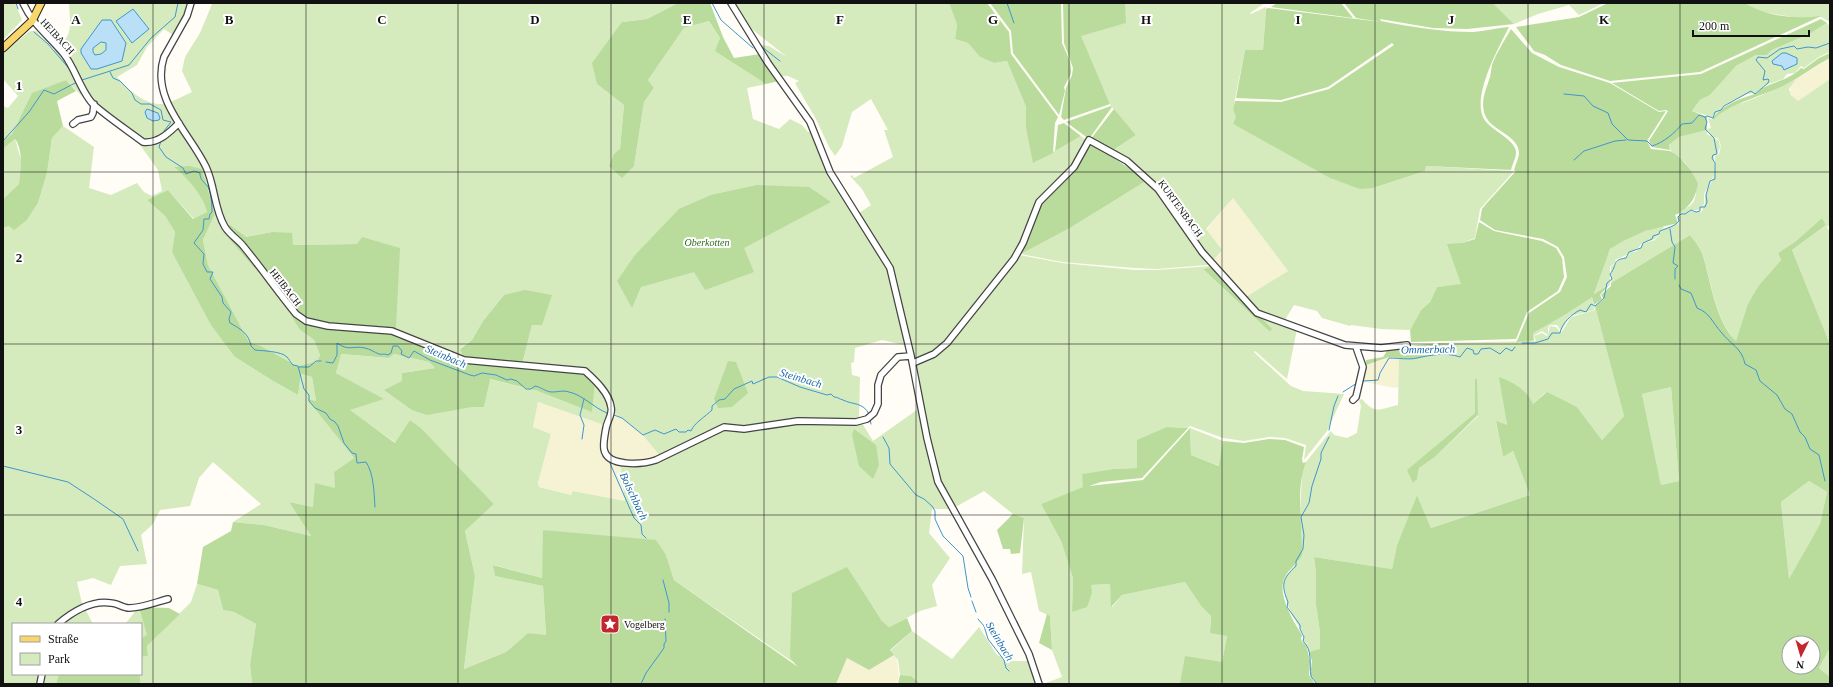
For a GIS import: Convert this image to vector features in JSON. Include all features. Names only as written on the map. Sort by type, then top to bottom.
[{"type":"main road","points":[[3,48],[32,21],[42,3]]},
{"type":"street","name":"HEIBACH","points":[[22,3],[32,21],[63,53],[73,66],[94,104],[143,142],[155,140],[167,134],[179,123],[206,167],[219,215],[226,228],[244,246],[296,314],[306,321],[328,326],[392,331],[464,360],[585,371],[596,381],[611,405],[612,412],[606,426],[605,453],[622,463],[651,461],[724,427],[744,429],[802,421],[853,422],[864,420],[872,416],[877,407],[879,401],[879,382],[884,371],[898,357],[912,356]]},
{"type":"street","points":[[179,123],[167,101],[161,76],[162,65],[164,58],[187,16],[191,3]]},
{"type":"street","points":[[732,5],[768,63],[807,117],[815,131],[828,169],[890,268],[912,356],[927,438],[938,482],[992,579],[1029,654],[1039,684]]},
{"type":"street","points":[[73,124],[78,120],[91,117],[94,104]]},
{"type":"street","name":"KURTENBACH","points":[[913,363],[934,354],[947,343],[1014,259],[1022,244],[1039,202],[1074,167],[1089,140],[1127,161],[1158,189],[1202,252],[1257,313],[1356,347],[1382,348],[1407,345]]},
{"type":"street","points":[[1352,400],[1356,397],[1363,367],[1356,347]]},
{"type":"street","points":[[59,623],[73,611],[84,607],[112,603],[128,608],[168,599]]},
{"type":"shaded area","points":[[1830,58],[1830,79],[1797,102],[1790,92],[1791,84],[1796,79]]},
{"type":"shaded area","points":[[1233,198],[1288,271],[1244,298],[1212,265],[1206,230]]},
{"type":"shaded area","points":[[1389,357],[1399,358],[1399,387],[1395,388],[1360,381],[1365,373],[1366,365]]},
{"type":"shaded area","points":[[538,402],[607,426],[613,412],[640,432],[661,457],[648,461],[620,462],[625,501],[573,491],[572,495],[539,487],[538,483],[551,434],[533,427]]},
{"type":"shaded area","points":[[894,655],[897,660],[899,675],[897,684],[836,684],[847,658],[869,670]]},
{"type":"green space","points":[[3,3],[15,3],[22,20],[3,40]]},
{"type":"green space","points":[[69,3],[187,3],[182,22],[173,35],[164,29],[147,47],[137,65],[117,77],[131,91],[141,98],[153,103],[163,104],[192,92],[182,71],[185,57],[200,33],[212,4],[678,3],[647,19],[622,22],[597,84],[624,105],[620,149],[634,166],[644,102],[654,88],[648,80],[684,28],[709,21],[720,38],[716,51],[766,84],[747,88],[753,119],[779,129],[790,119],[802,125],[808,132],[814,131],[826,166],[886,264],[903,318],[903,309],[892,266],[859,213],[871,205],[862,189],[850,176],[852,175],[854,178],[893,157],[884,130],[888,130],[871,99],[852,112],[842,146],[835,156],[795,83],[799,81],[788,76],[778,76],[759,45],[769,46],[787,57],[748,26],[734,3],[949,3],[957,25],[955,39],[968,43],[980,57],[994,63],[1007,61],[1026,107],[1026,128],[1035,162],[1081,136],[1087,141],[1019,255],[1062,263],[1135,270],[1211,266],[1212,267],[1203,269],[1270,332],[1271,329],[1256,314],[1297,329],[1287,379],[1255,351],[1254,352],[1258,356],[1291,386],[1303,391],[1344,394],[1327,431],[1304,460],[1306,445],[1285,438],[1269,437],[1244,441],[1223,438],[1190,426],[1188,428],[1167,427],[1138,468],[1113,469],[1082,474],[1084,487],[1041,504],[1061,541],[1073,578],[1072,612],[1091,585],[1110,584],[1112,607],[1122,595],[1185,582],[1201,606],[1211,616],[1210,627],[1227,636],[1222,662],[1180,684],[1043,684],[1062,677],[1052,650],[1050,616],[1039,611],[1031,572],[1022,574],[1024,518],[1013,514],[984,491],[952,509],[932,509],[929,533],[950,558],[932,585],[937,606],[920,611],[889,627],[882,621],[873,607],[798,666],[799,668],[793,662],[674,580],[666,555],[544,530],[542,578],[494,565],[495,576],[543,586],[546,636],[528,633],[506,652],[464,669],[475,576],[465,531],[494,504],[421,428],[410,420],[396,443],[349,410],[383,399],[336,373],[340,354],[389,358],[394,354],[429,362],[435,368],[402,373],[472,407],[484,407],[489,379],[538,391],[522,366],[532,325],[504,295],[483,321],[472,340],[460,348],[464,360],[415,340],[397,338],[396,328],[357,244],[293,245],[272,232],[246,237],[223,232],[282,300],[299,329],[314,340],[320,355],[317,363],[297,366],[261,346],[249,342],[208,265],[203,240],[215,214],[202,169],[174,167],[188,179],[201,196],[207,212],[194,219],[168,190],[147,200],[165,216],[175,232],[172,252],[235,357],[298,395],[301,374],[312,377],[316,401],[308,400],[354,458],[334,472],[336,488],[313,507],[289,502],[311,536],[264,525],[233,522],[261,504],[213,462],[199,478],[190,506],[160,510],[153,524],[141,535],[147,564],[120,566],[111,585],[93,578],[77,582],[82,603],[92,623],[12,623],[12,675],[59,675],[56,684],[3,684],[3,228],[27,220],[38,203],[47,173],[52,138],[63,126],[94,147],[89,188],[111,195],[137,183],[144,192],[152,196],[162,191],[158,170],[140,145],[99,113],[66,80],[32,94],[12,134],[3,141],[3,106],[8,108],[18,96],[3,79],[3,53],[30,31],[36,31],[54,51],[60,46],[68,35],[70,24]],"holes":[[[882,340],[909,346],[921,393],[930,438],[929,445],[921,407],[873,441],[859,418],[860,377],[852,375],[851,363],[854,362],[855,348]],[[538,402],[607,426],[613,412],[640,432],[661,457],[648,461],[620,462],[625,501],[573,491],[571,495],[539,487],[538,483],[551,434],[533,427]]]},
{"type":"green space","points":[[678,3],[710,3],[723,37],[734,58],[760,54],[779,81],[766,84],[715,51],[720,38],[709,21],[684,28],[648,80],[654,88],[644,102],[634,166],[622,178],[609,166],[614,154],[620,149],[624,105],[597,84],[592,63],[622,22],[647,19]]},
{"type":"green space","points":[[949,3],[987,3],[1009,32],[1011,54],[1058,117],[1055,123],[1053,153],[1033,163],[1026,128],[1026,107],[1007,61],[994,63],[980,57],[968,43],[955,39],[957,25]]},
{"type":"green space","points":[[990,3],[1061,3],[1062,43],[1070,61],[1071,74],[1064,87],[1065,91],[1059,115],[1013,53],[1011,31]]},
{"type":"green space","points":[[1063,3],[1125,3],[1126,23],[1081,36],[1110,104],[1064,120],[1061,117],[1066,88],[1072,75],[1073,68],[1064,43]]},
{"type":"green space","points":[[1125,3],[1265,3],[1250,13],[1251,14],[1266,7],[1263,50],[1245,50],[1233,109],[1237,117],[1233,124],[1335,180],[1373,188],[1425,171],[1426,166],[1514,171],[1480,209],[1475,238],[1462,243],[1461,285],[1437,287],[1430,302],[1421,310],[1410,330],[1350,326],[1322,318],[1317,311],[1294,305],[1285,320],[1297,327],[1261,314],[1244,298],[1288,271],[1233,198],[1206,229],[1222,250],[1211,263],[1159,187],[1132,163],[1112,151],[1136,135],[1111,106],[1080,35],[1125,23]]},
{"type":"green space","points":[[1277,3],[1341,3],[1353,18],[1271,7]]},
{"type":"green space","points":[[1344,3],[1493,3],[1514,24],[1467,29],[1433,28],[1380,19],[1381,21],[1427,29],[1450,31],[1473,32],[1509,27],[1488,72],[1481,98],[1481,110],[1487,123],[1508,139],[1515,148],[1516,155],[1511,170],[1426,166],[1425,171],[1373,188],[1360,189],[1330,178],[1233,124],[1236,117],[1233,109],[1235,101],[1281,102],[1329,89],[1394,45],[1392,43],[1328,87],[1281,100],[1236,98],[1245,50],[1263,50],[1266,9],[1268,8],[1381,22],[1356,18]]},
{"type":"green space","points":[[1493,3],[1604,3],[1579,15],[1569,5],[1538,14],[1514,24]]},
{"type":"green space","points":[[1608,3],[1745,3],[1762,11],[1782,16],[1821,16],[1700,72],[1610,81],[1561,65],[1545,55],[1534,51],[1516,27],[1579,17]]},
{"type":"green space","points":[[1745,3],[1830,3],[1830,22],[1821,17],[1798,18],[1757,11]]},
{"type":"green space","points":[[1821,19],[1827,23],[1811,33],[1772,50],[1767,55],[1756,55],[1736,66],[1710,95],[1700,100],[1692,111],[1707,117],[1707,130],[1679,137],[1669,145],[1670,150],[1652,147],[1649,141],[1668,111],[1659,111],[1612,83],[1701,74]]},
{"type":"green space","points":[[1827,23],[1830,27],[1830,52],[1819,57],[1804,68],[1801,66],[1795,73],[1787,74],[1783,79],[1764,86],[1755,93],[1747,94],[1727,104],[1712,117],[1692,111],[1700,100],[1710,95],[1736,66],[1756,55],[1767,55],[1772,50],[1811,33]]},
{"type":"green space","points":[[1511,29],[1532,53],[1559,67],[1610,83],[1659,112],[1666,111],[1647,141],[1651,149],[1670,151],[1678,156],[1690,170],[1698,184],[1691,202],[1688,206],[1675,215],[1678,223],[1645,231],[1610,249],[1594,294],[1610,284],[1600,295],[1602,299],[1594,305],[1592,297],[1533,333],[1534,340],[1516,343],[1529,313],[1560,292],[1567,277],[1564,257],[1558,247],[1543,239],[1495,230],[1480,220],[1482,209],[1516,171],[1514,171],[1519,155],[1518,147],[1515,142],[1488,120],[1485,115],[1483,105],[1492,65],[1498,51]]},
{"type":"green space","points":[[1830,53],[1830,58],[1791,82],[1727,109],[1714,120],[1712,119],[1726,106],[1789,77],[1801,68],[1804,69],[1819,58]]},
{"type":"green space","points":[[1796,79],[1789,89],[1791,95],[1798,101],[1830,79],[1830,225],[1827,227],[1830,232],[1830,344],[1792,250],[1826,225],[1822,218],[1796,241],[1778,253],[1781,260],[1759,285],[1749,304],[1736,341],[1729,332],[1718,311],[1702,253],[1690,235],[1611,283],[1611,267],[1617,262],[1617,260],[1626,257],[1633,251],[1635,252],[1641,248],[1642,244],[1655,240],[1663,229],[1679,223],[1677,216],[1682,216],[1690,211],[1701,212],[1703,209],[1701,208],[1705,204],[1705,195],[1714,176],[1715,156],[1719,154],[1721,147],[1719,140],[1709,134],[1707,129],[1711,128],[1708,118],[1714,120],[1717,116],[1730,107],[1767,93]]},
{"type":"green space","points":[[66,80],[76,91],[57,101],[63,126],[52,138],[47,173],[38,203],[27,220],[14,230],[9,226],[3,228],[3,199],[19,184],[21,161],[20,149],[15,139],[3,149],[3,141],[12,134],[32,93]]},
{"type":"green space","points":[[1111,106],[1112,107],[1089,139],[1066,122]]},
{"type":"green space","points":[[1114,109],[1136,135],[1109,153],[1090,140]]},
{"type":"green space","points":[[1064,123],[1081,136],[1055,151],[1058,125]]},
{"type":"green space","points":[[1707,130],[1707,134],[1719,141],[1720,147],[1718,153],[1714,156],[1714,175],[1704,194],[1704,204],[1699,210],[1690,210],[1682,216],[1677,214],[1691,205],[1694,201],[1696,194],[1696,179],[1684,161],[1679,159],[1671,151],[1669,145],[1679,137]]},
{"type":"green space","points":[[15,139],[21,160],[19,184],[3,199],[3,149]]},
{"type":"green space","points":[[1089,142],[1138,174],[1146,181],[1070,228],[1021,254],[1040,203],[1051,190],[1078,167]]},
{"type":"green space","points":[[189,166],[202,169],[215,214],[203,240],[208,265],[249,342],[261,346],[297,366],[317,362],[320,355],[314,340],[299,329],[282,300],[223,232],[230,225],[246,237],[272,232],[292,233],[293,245],[357,244],[362,237],[400,248],[396,328],[397,338],[415,340],[464,359],[460,349],[472,340],[483,321],[504,295],[525,290],[552,295],[542,325],[532,325],[522,365],[584,372],[595,381],[592,412],[538,391],[490,379],[484,407],[472,407],[427,415],[412,410],[384,390],[402,381],[402,373],[435,368],[429,362],[394,354],[389,358],[341,354],[336,373],[384,399],[350,410],[395,443],[410,420],[421,428],[494,504],[465,531],[475,576],[464,669],[506,652],[528,633],[546,635],[543,586],[495,576],[493,565],[542,578],[543,530],[656,540],[666,555],[674,580],[798,667],[790,658],[792,593],[847,567],[882,621],[889,627],[907,618],[912,631],[890,650],[894,655],[869,670],[847,658],[836,684],[252,684],[250,664],[256,624],[234,612],[223,610],[218,590],[197,584],[203,547],[231,531],[233,522],[264,525],[311,536],[289,502],[313,507],[315,483],[335,488],[334,472],[354,458],[307,399],[316,401],[312,377],[301,374],[298,395],[235,357],[211,325],[172,252],[175,232],[165,216],[147,200],[168,190],[193,219],[207,212],[198,192],[174,167]]},
{"type":"green space","points":[[1146,181],[1164,199],[1208,265],[1157,269],[1134,268],[1062,262],[1021,254],[1070,228]]},
{"type":"green space","name":"Oberkotten","points":[[757,185],[809,187],[831,202],[744,248],[754,272],[705,290],[694,272],[641,287],[632,308],[617,281],[635,255],[679,209],[711,195]]},
{"type":"green space","points":[[1822,218],[1826,225],[1792,250],[1830,344],[1830,648],[1821,664],[1821,635],[1781,635],[1781,675],[1821,675],[1821,670],[1830,677],[1830,684],[1317,684],[1310,675],[1312,661],[1309,652],[1320,649],[1314,557],[1392,569],[1397,545],[1417,495],[1431,528],[1530,495],[1513,451],[1503,457],[1496,421],[1507,425],[1499,377],[1519,387],[1533,404],[1547,392],[1577,407],[1602,440],[1624,416],[1595,306],[1604,299],[1601,295],[1611,286],[1611,283],[1690,235],[1702,253],[1718,311],[1729,332],[1736,341],[1748,304],[1759,285],[1781,260],[1778,253],[1796,241]],"holes":[[[1671,387],[1679,481],[1661,485],[1642,394]],[[1809,481],[1827,492],[1820,524],[1789,579],[1781,502]]]},
{"type":"green space","points":[[1479,222],[1494,231],[1542,241],[1556,248],[1562,258],[1564,277],[1558,291],[1527,312],[1516,339],[1411,342],[1410,330],[1421,310],[1430,302],[1437,287],[1461,284],[1447,244],[1462,243],[1475,239]]},
{"type":"green space","points":[[1660,226],[1664,227],[1655,239],[1641,244],[1637,249],[1615,260],[1616,262],[1610,267],[1610,284],[1594,294],[1610,250],[1619,242],[1633,235]]},
{"type":"green space","points":[[1212,267],[1272,329],[1270,332],[1203,269]]},
{"type":"green space","points":[[1592,296],[1594,310],[1570,316],[1561,331],[1557,325],[1550,325],[1548,328],[1548,335],[1542,331],[1533,336],[1532,333],[1563,316]]},
{"type":"green space","points":[[1594,306],[1624,416],[1602,440],[1577,407],[1545,393],[1533,404],[1500,378],[1507,426],[1496,422],[1503,457],[1513,451],[1530,495],[1431,528],[1417,495],[1397,545],[1392,569],[1314,557],[1320,650],[1309,652],[1307,643],[1303,642],[1304,635],[1292,615],[1287,603],[1283,584],[1285,577],[1299,560],[1302,539],[1300,516],[1302,471],[1306,462],[1331,431],[1334,435],[1347,438],[1357,433],[1361,406],[1359,400],[1362,399],[1371,407],[1378,410],[1398,405],[1399,358],[1421,358],[1428,353],[1434,353],[1440,349],[1441,343],[1536,341],[1534,336],[1542,333],[1547,336],[1550,326],[1556,327],[1561,333],[1571,317],[1595,310]],"holes":[[[1475,379],[1478,416],[1435,457],[1419,468],[1417,479],[1408,470],[1475,413]]]},
{"type":"green space","points":[[1441,343],[1439,351],[1428,353],[1421,358],[1412,359],[1389,357],[1366,365],[1366,360],[1383,357],[1387,351],[1408,346]]},
{"type":"green space","points":[[728,361],[736,362],[748,393],[732,407],[718,408],[714,399]]},
{"type":"green space","points":[[1475,379],[1477,379],[1478,415],[1435,457],[1419,468],[1417,479],[1413,483],[1407,470],[1475,413]]},
{"type":"green space","points":[[1671,387],[1679,481],[1661,485],[1642,394]]},
{"type":"green space","points":[[1167,427],[1188,428],[1142,478],[1101,482],[1089,486],[1143,480],[1190,428],[1191,455],[1219,466],[1223,441],[1244,443],[1269,439],[1285,440],[1304,447],[1302,460],[1303,463],[1306,462],[1300,496],[1302,555],[1285,577],[1283,591],[1287,608],[1302,635],[1302,642],[1306,644],[1310,661],[1309,675],[1315,684],[1180,684],[1185,656],[1222,662],[1227,636],[1210,633],[1211,616],[1201,606],[1185,582],[1122,595],[1111,607],[1110,584],[1091,585],[1092,593],[1087,607],[1072,612],[1073,578],[1061,541],[1041,504],[1083,487],[1082,474],[1113,469],[1137,468],[1137,440]]},
{"type":"green space","points":[[1190,428],[1223,441],[1220,466],[1191,455]]},
{"type":"green space","points":[[854,429],[876,445],[879,465],[873,479],[859,466],[852,435]]},
{"type":"green space","points":[[1809,481],[1827,492],[1820,524],[1789,580],[1781,502]]},
{"type":"green space","points":[[1013,514],[1024,518],[1020,553],[1011,554],[1010,549],[1003,549],[997,530]]},
{"type":"green space","points":[[197,584],[218,590],[223,610],[234,612],[256,624],[250,664],[252,684],[140,684],[140,677],[136,675],[142,675],[142,657],[148,656],[147,646],[191,602]]},
{"type":"green space","points":[[139,607],[148,635],[142,638],[142,623],[126,623]]},
{"type":"green space","points":[[139,607],[169,608],[180,614],[147,646],[148,656],[142,657],[142,638],[147,635]]},
{"type":"green space","points":[[1047,614],[1050,616],[1052,650],[1039,643]]},
{"type":"green space","points":[[979,627],[997,655],[1014,661],[1031,661],[1038,684],[921,684],[911,676],[900,675],[898,660],[890,651],[912,631],[952,659]]},
{"type":"green space","points":[[1830,648],[1830,677],[1821,670],[1821,664]]},
{"type":"green space","points":[[59,675],[140,676],[140,684],[56,684]]},
{"type":"green space","points":[[900,675],[911,676],[921,684],[898,684]]},
{"type":"water","points":[[133,9],[149,29],[132,43],[116,21]]},
{"type":"water","points":[[102,20],[111,20],[126,43],[122,61],[97,69],[91,69],[81,53],[81,49]],"holes":[[[101,42],[106,43],[106,50],[101,54],[95,55],[93,48]]]},
{"type":"water","points":[[1782,53],[1786,53],[1797,58],[1797,64],[1784,70],[1782,66],[1773,64],[1772,61]]},
{"type":"water","points":[[147,109],[158,113],[160,118],[159,120],[153,121],[147,118],[145,112]]},
{"type":"waterway","points":[[16,3],[18,9]]},
{"type":"waterway","points":[[82,80],[129,65],[151,38],[175,17],[178,3]]},
{"type":"waterway","points":[[712,3],[721,20],[753,48]]},
{"type":"waterway","points":[[1007,3],[1014,23]]},
{"type":"waterway","points":[[34,32],[48,44],[72,72]]},
{"type":"waterway","name":"Ommerbach","points":[[1522,343],[1535,343],[1548,339],[1552,333],[1560,333],[1565,322],[1574,314],[1580,310],[1586,312],[1591,304],[1595,306],[1604,298],[1607,283],[1612,279],[1610,274],[1618,260],[1626,258],[1629,252],[1641,248],[1643,243],[1652,239],[1653,236],[1659,234],[1660,231],[1675,225],[1679,221],[1678,217],[1681,214],[1685,214],[1691,210],[1696,212],[1700,211],[1700,207],[1705,207],[1707,202],[1706,195],[1710,181],[1715,179],[1715,163],[1712,158],[1713,155],[1717,154],[1714,138],[1705,129],[1707,122],[1705,117],[1707,116],[1713,118],[1715,112],[1721,110],[1724,106],[1751,91],[1755,94],[1768,83],[1768,79],[1763,80],[1765,71],[1756,60],[1758,57],[1767,58],[1780,49],[1794,46],[1797,49],[1808,47],[1816,48],[1830,43]]},
{"type":"waterway","points":[[762,47],[780,61]]},
{"type":"waterway","name":"HEIBACH","points":[[110,72],[113,78],[120,81],[132,93],[135,100],[141,104],[150,104],[161,110],[163,120],[171,122],[164,131]]},
{"type":"waterway","points":[[3,141],[29,112],[44,90],[54,94],[77,82]]},
{"type":"waterway","points":[[1564,94],[1584,96],[1593,106],[1608,113],[1612,124],[1628,140],[1647,141],[1652,146],[1669,137],[1682,124],[1692,123],[1699,115],[1705,117]]},
{"type":"waterway","points":[[1574,160],[1584,151],[1615,141],[1626,140]]},
{"type":"waterway","name":"HEIBACH","points":[[161,141],[159,147],[166,157],[183,168],[186,174],[194,171],[200,173],[201,179],[208,187],[212,212],[209,219],[204,219],[203,230],[194,243],[204,254],[203,264],[207,272],[213,272],[210,279],[222,297],[223,303],[231,312],[229,319],[230,323],[244,332],[251,346],[255,350],[284,355],[293,365],[298,366],[304,389],[309,395],[309,401],[315,408],[326,413],[330,419],[335,422],[344,443],[352,453],[356,454],[357,463],[366,462],[369,467],[373,484],[375,507]]},
{"type":"waterway","points":[[1670,229],[1672,242],[1675,247],[1673,263],[1678,266],[1675,269],[1675,279]]},
{"type":"waterway","points":[[1679,285],[1681,289],[1691,293],[1697,308],[1708,315],[1724,336],[1738,350],[1745,364],[1756,370],[1760,381],[1777,395],[1785,409],[1792,414],[1810,449],[1819,455],[1825,481]]},
{"type":"waterway","name":"Steinbach","points":[[326,362],[333,363],[337,355],[337,343],[348,348],[361,347],[379,354],[388,355],[391,353],[393,346],[398,346],[402,351],[401,354],[409,358],[414,351],[430,360],[470,375],[474,376],[482,373],[496,375],[507,380],[511,379],[517,381],[526,389],[531,389],[535,386],[550,392],[565,391],[584,399],[607,413]]},
{"type":"waterway","name":"Ommerbach","points":[[1364,381],[1378,380],[1380,373],[1389,358],[1411,359],[1444,354],[1460,357],[1467,348],[1473,350],[1474,354],[1478,354],[1481,349],[1490,348],[1500,354],[1506,348],[1512,351],[1515,347]]},
{"type":"waterway","name":"Steinbach","points":[[299,367],[309,367],[316,361],[321,361]]},
{"type":"waterway","name":"Steinbach","points":[[614,415],[622,418],[643,435],[655,430],[664,434],[676,429],[679,432],[686,432],[688,430],[691,431],[692,428],[712,410],[712,406],[719,400],[725,399],[734,389],[752,381],[753,384],[769,377],[777,377],[800,387],[827,395],[831,394],[834,397],[864,407],[869,414]]},
{"type":"waterway","name":"Ommerbach","points":[[1343,392],[1357,383]]},
{"type":"waterway","name":"Ommerbach","points":[[1329,430],[1334,406],[1338,396]]},
{"type":"waterway","name":"Bolschbach","points":[[582,439],[584,425],[580,415],[584,399]]},
{"type":"waterway","name":"Steinbach","points":[[870,420],[871,424]]},
{"type":"waterway","name":"Steinbach","points":[[883,437],[889,448],[890,464],[916,495],[924,499],[932,506],[935,511],[935,519],[943,536],[963,556],[968,588],[971,597]]},
{"type":"waterway","name":"Ommerbach","points":[[1317,684],[1311,676],[1309,653],[1303,641],[1304,637],[1300,629],[1300,625],[1287,607],[1288,602],[1284,591],[1284,582],[1296,566],[1296,561],[1303,549],[1304,535],[1301,517],[1309,503],[1312,486],[1321,459],[1321,453],[1329,437]]},
{"type":"waterway","name":"Bolschbach","points":[[609,461],[634,518],[641,525],[642,534],[646,538]]},
{"type":"waterway","points":[[3,466],[68,482],[123,519],[138,551]]},
{"type":"waterway","name":"Bolschbach","points":[[663,580],[669,603],[669,612]]},
{"type":"waterway","name":"Steinbach","points":[[972,601],[976,612]]},
{"type":"waterway","name":"Bolschbach","points":[[641,684],[646,673],[664,648],[666,641],[665,619]]},
{"type":"waterway","name":"Steinbach","points":[[978,619],[984,626],[988,639],[1004,660],[1006,668],[1009,671]]},
{"type":"place","name":"Vogelberg","points":[[610,624]]}]
